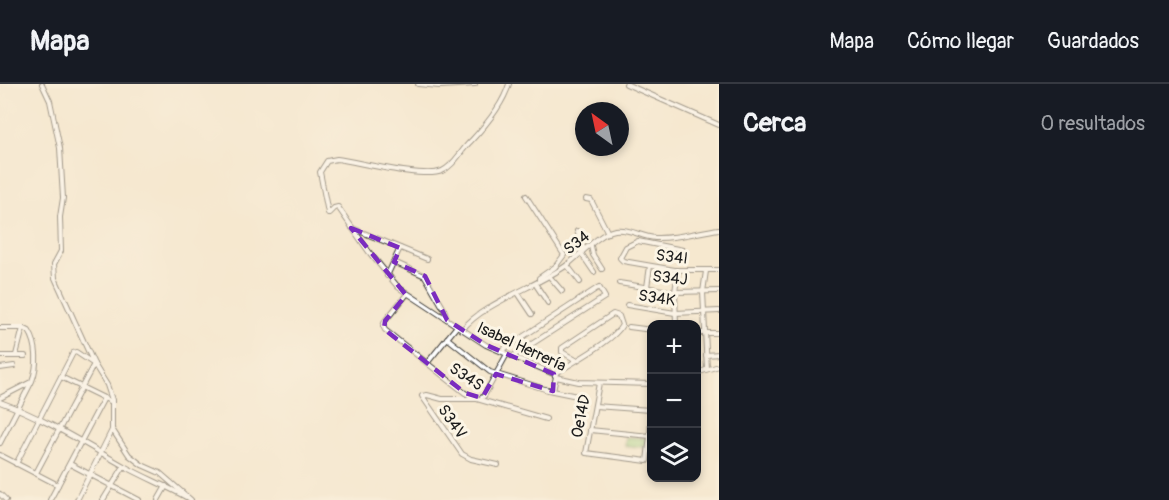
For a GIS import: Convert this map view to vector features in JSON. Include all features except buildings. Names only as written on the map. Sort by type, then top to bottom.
[{"type":"street","points":[[42,84],[50,101],[60,148],[63,198],[60,217],[61,250],[54,264],[55,279],[94,364],[107,385],[112,402],[112,429],[77,500]]},
{"type":"street","points":[[418,84],[439,86],[475,84]]},
{"type":"street","name":"Isabel Herrería","points":[[509,84],[499,105],[484,127],[452,164],[442,171],[433,173],[413,171],[337,159],[327,161],[320,172],[329,213],[338,207],[387,276],[406,294],[486,345],[571,381],[647,385]]},
{"type":"street","points":[[626,84],[719,125]]},
{"type":"street","points":[[526,196],[564,255],[555,267],[539,278],[537,283],[548,303]]},
{"type":"street","points":[[586,199],[590,199],[608,233]]},
{"type":"street","points":[[351,228],[427,259]]},
{"type":"street","name":"S34","points":[[462,330],[467,323],[489,308],[567,265],[608,233],[626,230],[642,235],[664,237],[719,229]]},
{"type":"street","points":[[577,231],[584,247],[581,253],[594,272]]},
{"type":"street","name":"S34I","points":[[683,250],[638,242],[625,249],[620,256],[622,261],[678,271],[719,270]]},
{"type":"street","points":[[591,245],[593,255],[602,269]]},
{"type":"street","points":[[387,276],[400,248]]},
{"type":"street","points":[[394,262],[425,276],[444,309],[447,320]]},
{"type":"street","points":[[567,265],[579,282]]},
{"type":"street","points":[[647,287],[650,266]]},
{"type":"street","points":[[676,320],[675,292],[678,271]]},
{"type":"street","points":[[706,271],[703,292],[707,369]]},
{"type":"street","points":[[549,276],[562,291]]},
{"type":"street","name":"S34J","points":[[619,282],[675,292],[719,291]]},
{"type":"street","points":[[500,351],[599,287],[605,297],[513,356]]},
{"type":"street","points":[[518,293],[532,314]]},
{"type":"street","name":"S34S","points":[[406,294],[385,321],[383,326],[385,330],[456,386],[477,399],[546,419]]},
{"type":"street","name":"S34K","points":[[627,305],[675,313],[719,311]]},
{"type":"street","points":[[553,391],[555,376],[618,332],[622,325],[619,316],[614,314],[563,347],[562,352],[576,360]]},
{"type":"street","points":[[428,362],[457,326]]},
{"type":"street","points":[[629,327],[647,329]]},
{"type":"street","points":[[0,328],[23,328],[31,333],[36,372],[0,443]]},
{"type":"street","points":[[16,355],[23,328]]},
{"type":"street","points":[[701,334],[719,333]]},
{"type":"street","points":[[447,339],[489,372],[582,397]]},
{"type":"street","points":[[16,464],[75,352],[94,364]]},
{"type":"street","points":[[477,399],[484,396],[507,354]]},
{"type":"street","points":[[706,355],[719,354]]},
{"type":"street","points":[[0,356],[25,356]]},
{"type":"street","points":[[36,473],[94,364]]},
{"type":"street","points":[[0,368],[14,366]]},
{"type":"street","points":[[701,371],[719,366]]},
{"type":"street","points":[[61,377],[112,402]]},
{"type":"street","points":[[0,400],[32,381]]},
{"type":"street","name":"Oe14D","points":[[599,383],[586,454],[647,461]]},
{"type":"street","name":"S34V","points":[[477,399],[442,399],[422,396],[462,454],[471,459],[498,465]]},
{"type":"street","points":[[50,500],[104,398]]},
{"type":"street","points":[[0,400],[191,500]]},
{"type":"street","points":[[595,406],[647,410]]},
{"type":"street","points":[[112,429],[129,456],[160,473],[191,500]]},
{"type":"street","points":[[590,430],[647,436]]},
{"type":"street","points":[[0,455],[58,485]]},
{"type":"street","points":[[70,464],[139,500]]},
{"type":"street","points":[[104,500],[124,466]]},
{"type":"street","points":[[158,500],[166,486]]},
{"type":"street","points":[[0,494],[6,500]]},
{"type":"highlighted area","points":[[351,228],[400,248],[394,262],[425,276],[447,320],[486,345],[554,374],[553,391],[496,374],[482,398],[465,393],[384,329],[385,321],[406,295]]},
{"type":"green space","points":[[626,437],[647,438],[646,447],[625,446]]}]
